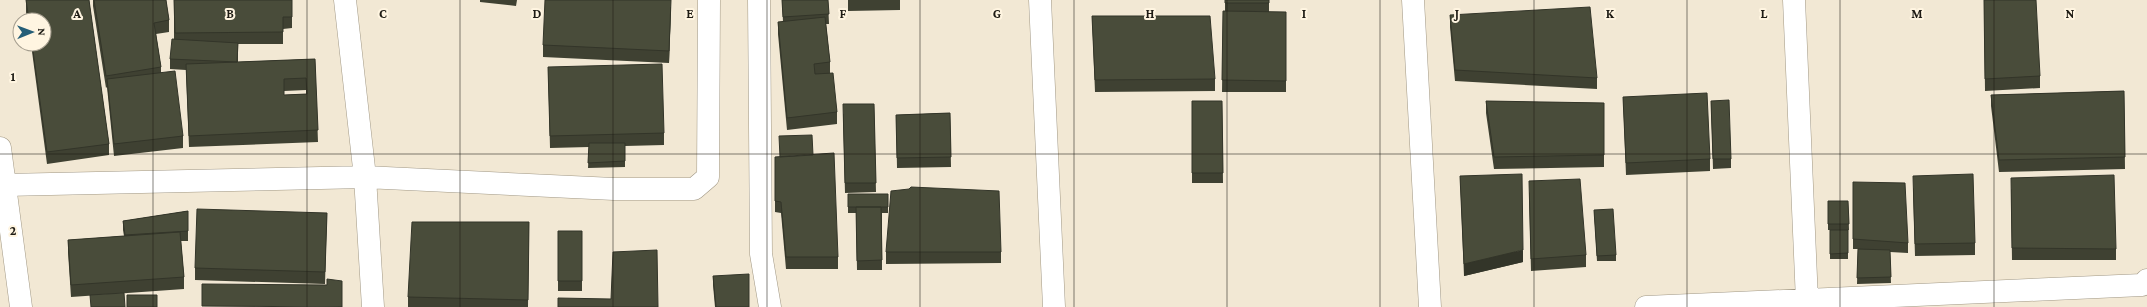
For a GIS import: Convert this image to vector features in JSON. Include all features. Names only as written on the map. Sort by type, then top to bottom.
[{"type":"street","points":[[345,0],[365,177],[373,307]]},
{"type":"street","points":[[759,0],[761,254],[770,307]]},
{"type":"street","points":[[1040,0],[1054,307]]},
{"type":"street","points":[[1413,0],[1430,307]]},
{"type":"street","points":[[1794,0],[1807,301]]},
{"type":"street","points":[[6,185],[365,177],[614,189],[694,189],[708,177],[709,1]]},
{"type":"street","points":[[0,148],[21,307]]},
{"type":"street","points":[[1646,307],[2142,285],[2147,280]]},
{"type":"building","points":[[26,0],[89,0],[109,144],[47,152],[33,52],[52,52],[52,12],[28,12]]},
{"type":"building","points":[[94,0],[166,0],[169,20],[154,23],[161,67],[106,76]]},
{"type":"building","points":[[174,0],[292,0],[292,17],[283,17],[283,32],[175,33]]},
{"type":"building","points":[[545,0],[671,0],[669,51],[543,45]]},
{"type":"building","points":[[782,0],[828,0],[829,14],[783,17]]},
{"type":"building","points":[[1225,0],[1269,0],[1269,3],[1225,3]]},
{"type":"building","points":[[1984,0],[2036,0],[2040,76],[1985,79]]},
{"type":"building","points":[[1590,7],[1597,78],[1455,70],[1450,15]]},
{"type":"building","points":[[1223,11],[1286,12],[1286,81],[1222,80]]},
{"type":"building","points":[[1092,16],[1210,16],[1215,79],[1095,80]]},
{"type":"building","points":[[825,17],[830,62],[814,64],[815,74],[833,73],[837,112],[787,118],[778,22]]},
{"type":"building","points":[[172,39],[238,43],[237,62],[170,59]]},
{"type":"building","points":[[315,59],[318,130],[189,136],[186,64]],"holes":[[[306,78],[307,94],[284,95],[284,79]]]},
{"type":"building","points":[[662,64],[664,133],[550,136],[548,67]]},
{"type":"building","points":[[175,71],[183,136],[114,144],[107,79]]},
{"type":"building","points":[[2124,91],[2125,157],[1999,160],[1991,95]]},
{"type":"building","points":[[1707,93],[1710,159],[1626,163],[1623,97]]},
{"type":"building","points":[[1729,100],[1731,159],[1713,159],[1711,101]]},
{"type":"building","points":[[1192,101],[1222,101],[1223,173],[1192,173]]},
{"type":"building","points":[[1486,101],[1604,103],[1604,155],[1494,157]]},
{"type":"building","points":[[843,104],[874,104],[876,183],[845,183]]},
{"type":"building","points":[[950,113],[951,157],[897,158],[896,115]]},
{"type":"building","points":[[812,135],[813,155],[780,157],[779,136]]},
{"type":"building","points":[[589,143],[625,143],[625,161],[588,163]]},
{"type":"building","points":[[834,153],[838,257],[786,257],[781,202],[775,201],[775,157]]},
{"type":"building","points":[[1522,174],[1523,250],[1464,264],[1460,176]]},
{"type":"building","points":[[1973,174],[1975,243],[1915,244],[1913,176]]},
{"type":"building","points":[[2114,175],[2116,249],[2012,248],[2011,178]]},
{"type":"building","points":[[1580,179],[1586,255],[1531,259],[1529,181]]},
{"type":"building","points":[[1853,182],[1905,183],[1908,243],[1853,239]]},
{"type":"building","points":[[911,187],[999,191],[1001,252],[886,252],[891,191],[909,189]]},
{"type":"building","points":[[848,194],[888,194],[888,207],[848,207]]},
{"type":"building","points":[[1828,201],[1848,201],[1849,224],[1828,224]]},
{"type":"building","points":[[856,207],[881,207],[882,260],[857,261]]},
{"type":"building","points":[[197,209],[327,213],[325,272],[195,268]]},
{"type":"building","points":[[1613,209],[1616,255],[1597,256],[1594,210]]},
{"type":"building","points":[[188,211],[188,231],[125,235],[123,221]]},
{"type":"building","points":[[412,222],[529,222],[528,300],[408,297]]},
{"type":"building","points":[[1830,230],[1848,230],[1848,253],[1830,254]]},
{"type":"building","points":[[558,231],[582,231],[582,281],[558,281]]},
{"type":"building","points":[[180,232],[184,277],[71,285],[68,240]]},
{"type":"building","points":[[1858,249],[1890,250],[1891,277],[1857,278]]},
{"type":"building","points":[[657,250],[658,307],[558,307],[558,298],[611,299],[613,252]]},
{"type":"building","points":[[749,274],[749,307],[716,307],[713,276]]},
{"type":"building","points":[[327,279],[342,281],[342,307],[202,306],[202,284],[327,285]]},
{"type":"building","points":[[124,293],[125,307],[91,307],[90,295]]},
{"type":"building","points":[[127,295],[157,295],[157,307],[127,307]]}]
